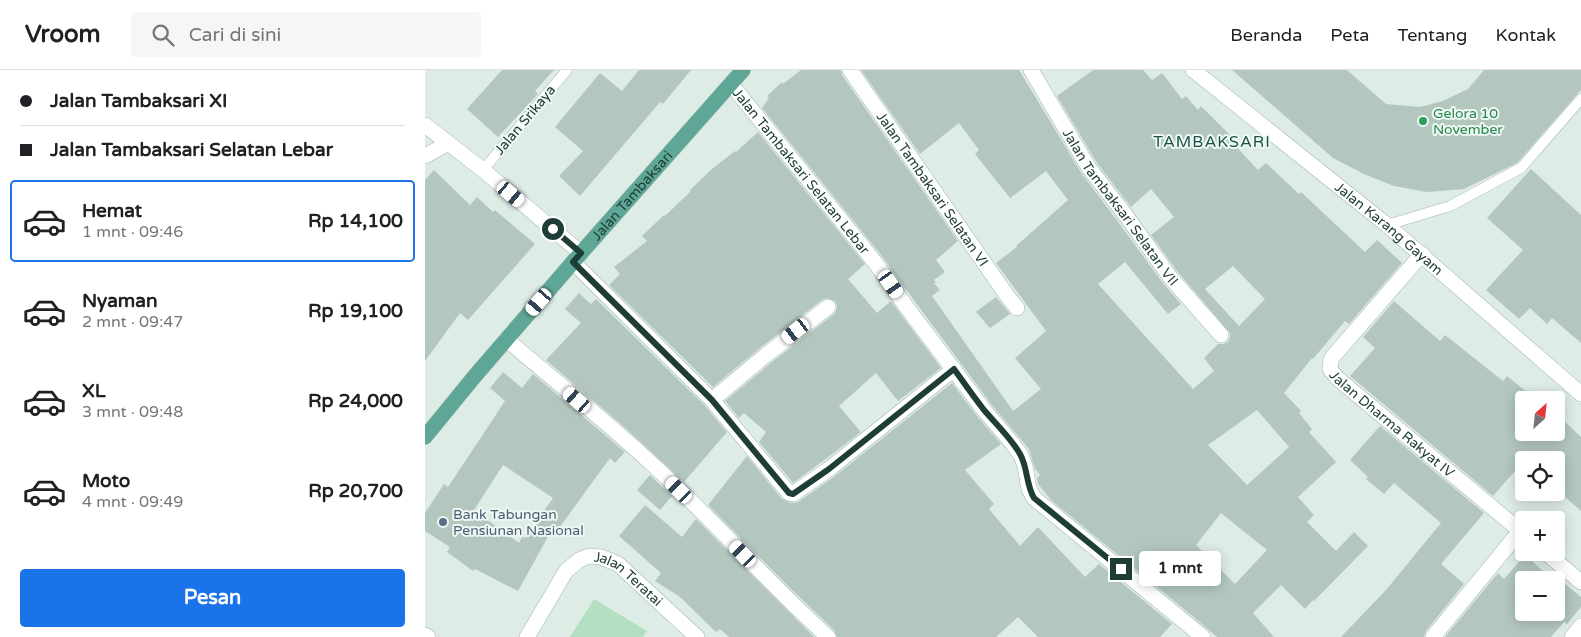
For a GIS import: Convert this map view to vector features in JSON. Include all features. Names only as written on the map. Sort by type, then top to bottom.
[{"type":"main road","name":"Jalan Tambaksari","points":[[425,437],[577,257],[743,70]]},
{"type":"street","name":"Jalan Tambaksari Selatan VI","points":[[850,70],[1017,308]]},
{"type":"street","name":"Jalan Tambaksari Selatan VII","points":[[1031,70],[1089,168],[1127,216],[1170,277],[1221,335]]},
{"type":"street","name":"Jalan Karang Gayam","points":[[1193,70],[1387,224],[1581,394]]},
{"type":"street","name":"Jalan Tambaksari Selatan Lebar","points":[[731,84],[874,261],[984,410],[1021,455],[1029,489],[1034,498],[1203,637]]},
{"type":"street","points":[[425,126],[483,170],[577,257],[712,400],[789,493],[793,494],[829,469],[954,369]]},
{"type":"street","points":[[425,156],[447,144]]},
{"type":"street","name":"Jalan Dharma Rakyat IV","points":[[1422,254],[1331,359],[1330,368],[1337,378],[1515,527]]},
{"type":"street","points":[[712,400],[827,306]]},
{"type":"street","points":[[506,339],[653,465],[731,541],[791,604],[828,637]]},
{"type":"street","points":[[1433,637],[1515,541]]},
{"type":"street","name":"Jalan Teratai","points":[[527,637],[566,571],[579,560],[589,556],[601,557],[618,564],[697,637]]},
{"type":"street","points":[[1556,561],[1581,582]]},
{"type":"street","points":[[1572,637],[1581,626]]},
{"type":"lane","name":"Jalan Srikaya","points":[[483,170],[567,70]]},
{"type":"lane","points":[[1387,224],[1450,206],[1521,168],[1581,99]]},
{"type":"green space","points":[[594,599],[647,631],[643,637],[570,637]]},
{"type":"building","points":[[502,70],[554,70],[535,91],[538,94],[498,137],[467,109]]},
{"type":"building","points":[[639,70],[691,70],[663,104],[660,102],[580,196],[559,176],[583,151],[555,127],[600,73],[622,91]]},
{"type":"building","points":[[801,70],[841,70],[842,75],[958,241],[936,260],[945,272],[934,280],[936,282],[934,283],[940,290],[932,296],[1013,411],[1041,389],[1015,358],[1046,331],[996,263],[1017,247],[1068,200],[1046,171],[1010,198],[975,154],[979,150],[959,123],[920,154],[861,70],[1019,70],[1082,174],[1162,282],[1181,304],[1168,314],[1125,262],[1098,284],[1193,389],[1214,371],[1204,358],[1218,344],[1228,342],[1230,333],[1177,271],[1151,235],[1174,217],[1151,189],[1131,207],[1097,163],[1057,96],[1093,70],[1143,70],[1152,80],[1162,73],[1182,99],[1186,96],[1198,110],[1201,106],[1231,136],[1228,138],[1258,170],[1266,163],[1299,194],[1301,192],[1365,252],[1377,240],[1402,263],[1349,324],[1345,321],[1284,393],[1301,411],[1299,413],[1312,429],[1309,432],[1336,462],[1298,497],[1314,515],[1307,522],[1336,551],[1354,532],[1368,546],[1305,609],[1281,585],[1253,613],[1274,637],[1217,637],[1052,501],[1038,484],[1037,478],[1040,475],[1035,469],[1029,449],[991,404],[881,255],[762,108],[769,98],[767,96],[782,82],[783,84]],"holes":[[[1233,266],[1265,299],[1239,326],[1205,289]],[[1257,410],[1289,447],[1247,485],[1208,445]],[[1221,513],[1267,550],[1235,584],[1196,545]]]},
{"type":"building","name":"Gelora 10 November","points":[[1232,70],[1347,70],[1386,104],[1420,107],[1443,101],[1468,89],[1484,70],[1581,70],[1581,90],[1517,163],[1464,189],[1427,192],[1394,186],[1364,174],[1333,158]]},
{"type":"building","points":[[758,132],[865,264],[848,279],[877,313],[891,301],[941,368],[898,401],[876,373],[839,406],[861,432],[793,483],[759,442],[766,432],[744,413],[739,418],[725,401],[834,314],[837,306],[835,301],[827,298],[822,300],[713,387],[609,285],[620,274],[614,267],[647,241],[642,236],[712,169],[736,152]]},
{"type":"building","points":[[1531,169],[1581,215],[1581,343],[1552,318],[1547,324],[1530,308],[1519,319],[1486,290],[1523,250],[1487,218]]},
{"type":"building","points":[[434,170],[470,205],[477,197],[493,212],[495,210],[535,244],[468,320],[460,313],[425,361],[425,180]]},
{"type":"building","points":[[579,293],[591,304],[596,299],[705,406],[727,432],[684,482],[623,426],[546,360],[581,323],[565,309]]},
{"type":"building","points":[[996,297],[1010,314],[990,328],[976,312]]},
{"type":"building","points":[[1394,301],[1440,341],[1445,335],[1503,381],[1507,376],[1526,391],[1515,391],[1515,441],[1565,441],[1565,422],[1581,437],[1581,511],[1565,497],[1565,451],[1515,451],[1515,471],[1493,496],[1350,376],[1375,348],[1363,337]]},
{"type":"building","points":[[503,372],[522,388],[533,374],[625,452],[615,463],[610,458],[554,535],[550,533],[518,591],[475,569],[473,571],[447,552],[450,547],[425,531],[425,513],[444,484],[448,487],[505,401],[490,388]],"holes":[[[503,465],[553,498],[525,538],[522,537],[519,543],[474,510]]]},
{"type":"building","points":[[952,383],[1001,444],[965,470],[994,504],[989,509],[1020,546],[1038,527],[1085,577],[1099,564],[1172,624],[1160,637],[1038,637],[1018,617],[996,637],[837,637],[834,630],[708,505],[747,456],[782,499],[791,503],[798,502],[835,476]]},
{"type":"building","points":[[1380,426],[1484,513],[1441,564],[1464,584],[1426,631],[1424,637],[1341,637],[1386,590],[1441,523],[1394,483],[1384,494],[1366,479],[1368,477],[1350,460]]},
{"type":"building","points":[[650,475],[672,496],[660,510],[637,490]]},
{"type":"building","points":[[645,505],[682,537],[696,519],[814,637],[729,637],[720,629],[716,632],[680,597],[655,581],[661,573],[619,536]]},
{"type":"building","points":[[1520,561],[1532,561],[1543,571],[1515,571],[1515,621],[1565,621],[1565,584],[1581,597],[1581,607],[1567,624],[1564,622],[1551,637],[1445,637],[1498,573],[1504,579]]},
{"type":"place","name":"Gelora 10 November","points":[[1423,121]]},
{"type":"place","name":"Bank Tabungan Pensiunan Nasional","points":[[443,522]]},
{"type":"district","name":"TAMBAKSARI","points":[[1212,142]]},
{"type":"route","points":[[553,229],[581,253],[573,262],[712,400],[789,493],[793,494],[829,469],[954,369],[984,410],[1021,455],[1028,476],[1029,489],[1034,498],[1121,569]]}]
